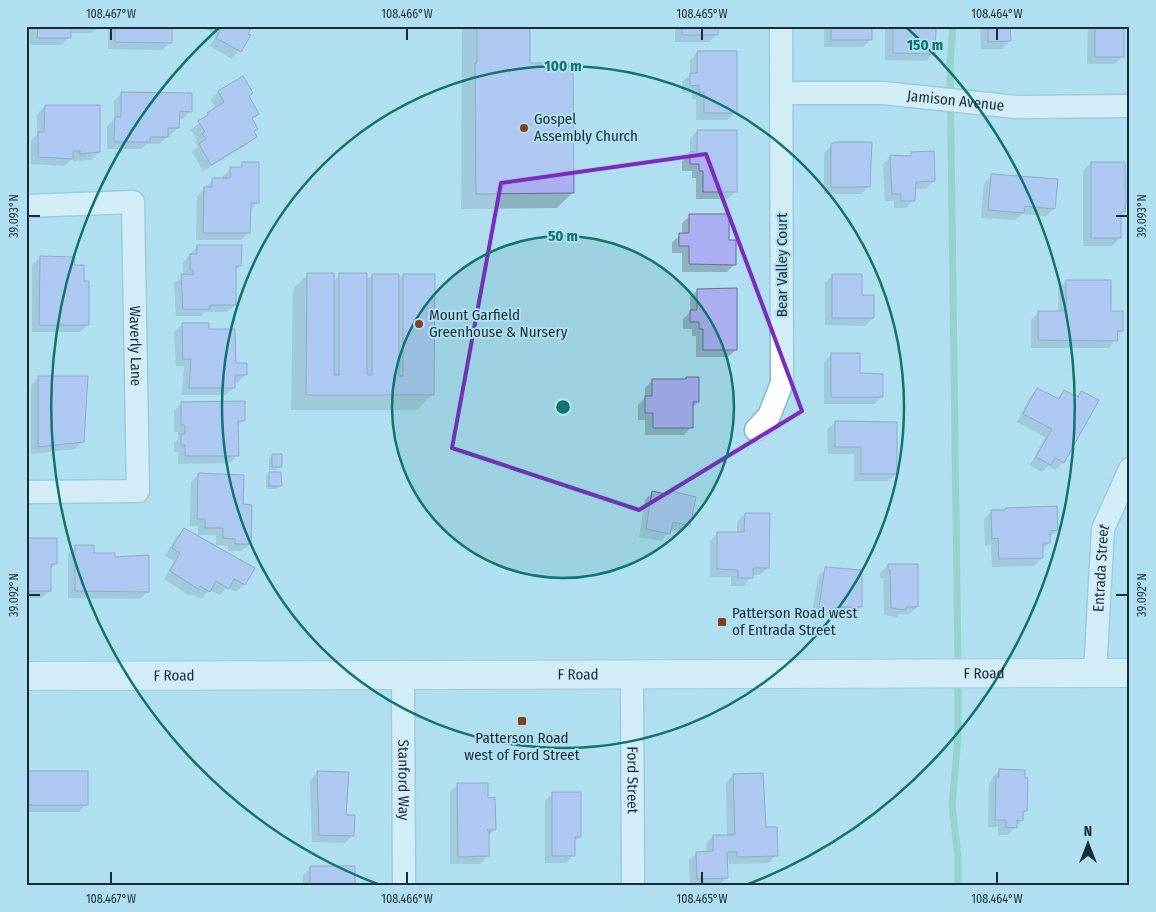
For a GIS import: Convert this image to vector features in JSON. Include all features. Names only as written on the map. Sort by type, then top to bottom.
[{"type":"main road","name":"F Road","points":[[26,676],[1130,673]]},
{"type":"street","name":"Bear Valley Court","points":[[756,430],[769,416],[782,383],[781,26]]},
{"type":"street","name":"Jamison Avenue","points":[[782,93],[883,93],[1016,107],[1130,106]]},
{"type":"street","name":"Waverly Lane","points":[[26,206],[133,202],[138,491],[26,492]]},
{"type":"street","name":"Entrada Street","points":[[1095,673],[1103,529],[1130,468]]},
{"type":"street","name":"Ford Street","points":[[632,674],[633,886]]},
{"type":"street","name":"Stanford Way","points":[[403,675],[404,886]]},
{"type":"highlighted area","points":[[706,154],[802,411],[639,510],[452,448],[501,183]]},
{"type":"building","points":[[38,26],[71,26],[71,38],[37,38]]},
{"type":"building","points":[[115,26],[172,26],[172,43],[115,42]]},
{"type":"building","points":[[222,26],[252,26],[248,34],[251,35],[241,52],[216,38]]},
{"type":"building","name":"Gospel Assembly Church","points":[[477,26],[530,26],[530,63],[573,63],[574,193],[476,194],[475,63],[477,63]]},
{"type":"building","points":[[682,26],[718,26],[718,35],[682,35]]},
{"type":"building","points":[[831,26],[872,26],[872,40],[831,40]]},
{"type":"building","points":[[893,26],[936,26],[935,54],[893,53]]},
{"type":"building","points":[[988,26],[1010,26],[1011,41],[988,42]]},
{"type":"building","points":[[1095,26],[1124,26],[1124,57],[1095,57]]},
{"type":"building","points":[[697,51],[737,51],[737,113],[704,113],[704,92],[699,92],[699,85],[690,86],[690,73],[697,73]]},
{"type":"building","points":[[243,76],[253,93],[249,96],[259,114],[252,118],[258,129],[254,131],[257,137],[211,165],[199,144],[206,139],[202,134],[205,132],[198,121],[224,102],[218,91]]},
{"type":"building","points":[[121,92],[192,93],[192,112],[180,111],[179,128],[168,128],[168,137],[150,137],[150,142],[114,142],[115,117],[121,117]]},
{"type":"building","points":[[45,105],[100,105],[100,152],[80,154],[80,151],[73,151],[73,159],[38,157],[38,132],[44,132]]},
{"type":"building","points":[[697,130],[737,130],[737,192],[703,192],[703,171],[699,171],[699,164],[690,164],[690,152],[697,152]]},
{"type":"building","points":[[835,142],[872,142],[870,187],[831,187],[831,144]]},
{"type":"building","points":[[934,151],[935,181],[916,182],[915,201],[901,201],[901,194],[892,194],[890,155],[911,156],[911,152]]},
{"type":"building","points":[[242,162],[259,162],[259,203],[251,203],[250,233],[203,233],[204,187],[212,187],[212,178],[230,178],[230,167],[242,167]]},
{"type":"building","points":[[1091,162],[1125,162],[1126,199],[1125,212],[1121,212],[1121,238],[1091,238]]},
{"type":"building","points":[[991,174],[1058,179],[1055,209],[1025,206],[1024,213],[988,210]]},
{"type":"building","points":[[689,214],[729,214],[729,240],[736,240],[736,265],[689,264],[689,246],[679,246],[679,233],[689,233]]},
{"type":"building","points":[[197,245],[242,245],[241,266],[236,266],[236,305],[210,305],[210,309],[183,309],[181,274],[193,275],[193,270],[190,270],[190,254],[197,254]]},
{"type":"building","points":[[40,256],[75,257],[74,265],[84,265],[84,281],[89,281],[89,325],[39,325]]},
{"type":"building","name":"Mount Garfield Greenhouse & Nursery","points":[[307,273],[334,273],[334,375],[339,375],[339,273],[367,273],[367,375],[372,375],[372,274],[399,274],[399,376],[403,376],[403,274],[435,274],[434,395],[306,395]]},
{"type":"building","points":[[832,274],[862,274],[862,295],[874,295],[874,318],[832,318]]},
{"type":"building","points":[[1066,280],[1111,280],[1111,311],[1123,311],[1123,331],[1117,331],[1118,341],[1038,340],[1038,311],[1066,311]]},
{"type":"building","points":[[737,288],[737,350],[703,350],[703,329],[699,329],[699,322],[690,322],[690,310],[697,310],[697,289]]},
{"type":"building","points":[[182,323],[209,323],[209,329],[235,329],[236,363],[247,363],[247,375],[235,375],[235,388],[189,388],[191,359],[183,359]]},
{"type":"building","points":[[831,353],[860,353],[860,373],[883,374],[883,397],[831,397]]},
{"type":"building","points":[[38,376],[88,376],[84,442],[38,447]]},
{"type":"building","points":[[686,377],[699,377],[699,402],[693,402],[693,428],[653,428],[653,413],[645,413],[645,396],[652,396],[652,379],[686,379]]},
{"type":"building","points":[[1037,388],[1059,399],[1064,390],[1078,397],[1081,391],[1099,400],[1064,463],[1055,458],[1051,465],[1036,457],[1052,429],[1023,414]]},
{"type":"building","points":[[245,401],[245,421],[238,421],[239,456],[185,456],[185,445],[181,445],[181,434],[185,434],[185,425],[181,425],[181,402]]},
{"type":"building","points":[[835,421],[897,422],[897,474],[861,474],[861,447],[835,447]]},
{"type":"building","points":[[272,454],[282,454],[282,467],[272,467]]},
{"type":"building","points":[[269,472],[281,472],[282,486],[269,486]]},
{"type":"building","points":[[198,473],[244,475],[243,504],[252,505],[251,544],[235,544],[235,539],[223,538],[223,528],[205,528],[205,519],[197,519]]},
{"type":"building","points":[[652,491],[670,495],[671,491],[696,497],[690,526],[673,522],[670,534],[646,529]]},
{"type":"building","points":[[1057,506],[1058,530],[1050,531],[1050,543],[1043,543],[1043,558],[999,559],[998,538],[992,539],[991,510]]},
{"type":"building","points":[[745,513],[770,513],[769,568],[753,568],[753,578],[738,578],[738,570],[717,569],[717,532],[744,532]]},
{"type":"building","points":[[184,528],[255,568],[245,585],[234,579],[229,589],[216,581],[210,592],[200,586],[198,589],[170,571],[180,553],[172,548]]},
{"type":"building","points":[[26,538],[57,538],[57,564],[51,564],[51,591],[26,591]]},
{"type":"building","points":[[75,545],[94,545],[94,553],[115,553],[115,557],[149,555],[149,592],[75,591]]},
{"type":"building","points":[[888,564],[918,564],[918,607],[906,607],[906,610],[891,608],[890,570],[888,570]]},
{"type":"building","points":[[825,567],[862,570],[862,607],[823,609],[823,607],[819,607]]},
{"type":"building","points":[[999,769],[1025,770],[1025,778],[1028,778],[1027,811],[1023,811],[1023,821],[1017,820],[1017,828],[1006,827],[1006,820],[995,820],[996,777],[999,777]]},
{"type":"building","points":[[26,771],[88,771],[88,805],[26,805]]},
{"type":"building","points":[[317,771],[349,772],[346,815],[355,815],[354,836],[319,835]]},
{"type":"building","points":[[763,773],[766,827],[777,827],[778,856],[737,857],[737,852],[729,852],[727,853],[728,878],[697,879],[696,852],[713,851],[713,835],[735,835],[733,774]]},
{"type":"building","points":[[457,783],[488,783],[488,798],[495,797],[496,830],[487,830],[489,831],[489,856],[458,857]]},
{"type":"building","points":[[552,792],[581,792],[581,837],[575,837],[575,856],[552,856]]},
{"type":"building","points":[[310,866],[355,866],[355,886],[310,886]]},
{"type":"waterway","points":[[953,26],[950,64],[958,668]]},
{"type":"waterway","points":[[958,679],[958,738],[952,805],[958,857],[958,886]]},
{"type":"place","name":"Gospel Assembly Church","points":[[524,128]]},
{"type":"place","name":"Mount Garfield Greenhouse & Nursery","points":[[419,324]]},
{"type":"place","name":"Patterson Road west of Entrada Street","points":[[722,622]]},
{"type":"place","name":"Patterson Road west of Ford Street","points":[[522,721]]}]
